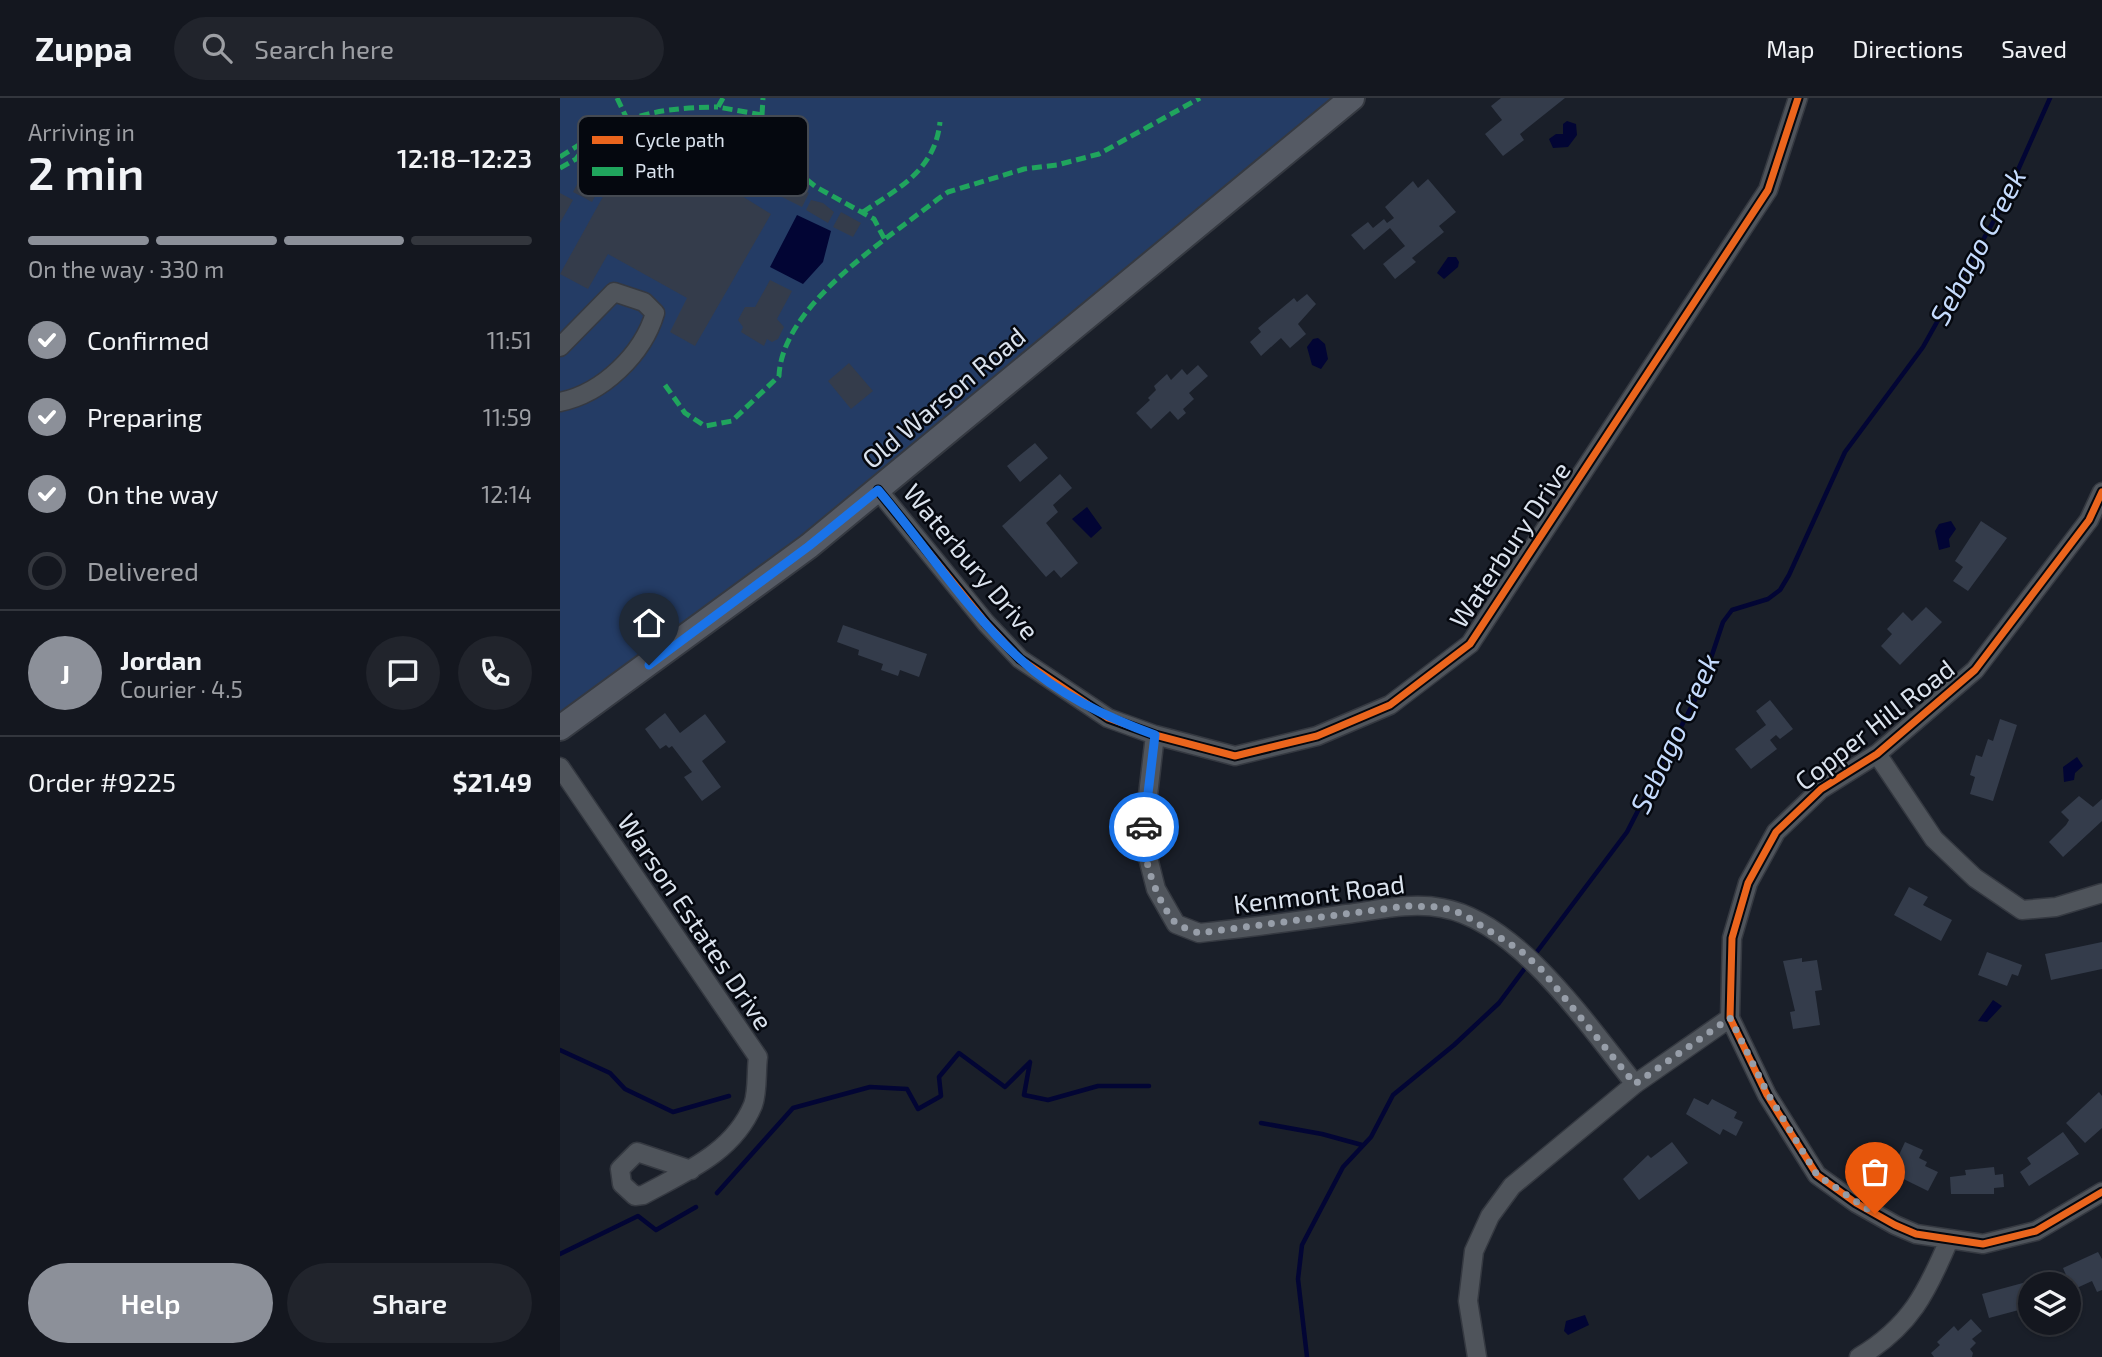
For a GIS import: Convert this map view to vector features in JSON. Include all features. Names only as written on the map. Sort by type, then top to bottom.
[{"type":"street","name":"Old Warson Road","points":[[560,728],[809,546],[1352,98]]},
{"type":"street","name":"Waterbury Drive","points":[[878,490],[986,622],[1020,659],[1098,712],[1155,735],[1235,756],[1317,737],[1390,705],[1470,644],[1768,190],[1798,98]]},
{"type":"street","points":[[560,346],[603,300],[614,292],[644,302],[655,313],[649,335],[606,380],[572,399],[560,402]]},
{"type":"street","name":"Copper Hill Road","points":[[2102,492],[2089,520],[1975,670],[1877,754],[1821,789],[1776,832],[1748,883],[1732,938],[1730,1018],[1768,1094],[1817,1175],[1856,1203],[1895,1225],[1916,1234],[1983,1244],[2036,1231],[2102,1192]]},
{"type":"street","name":"Kenmont Road","points":[[1155,735],[1143,838],[1156,890],[1176,924],[1199,933],[1406,906],[1441,907],[1478,921],[1521,951],[1541,969],[1635,1084]]},
{"type":"street","points":[[1877,754],[1934,839],[1975,878],[2022,910],[2056,907],[2102,893]]},
{"type":"street","name":"Warson Estates Drive","points":[[560,767],[758,1057],[754,1103],[748,1114],[735,1135],[703,1164],[691,1170]]},
{"type":"street","points":[[1477,1357],[1468,1301],[1474,1251],[1490,1216],[1512,1186],[1635,1084],[1730,1018]]},
{"type":"street","points":[[1859,1357],[1883,1343],[1904,1324],[1931,1283],[1949,1240]]},
{"type":"shaded area","points":[[560,98],[1338,98],[840,511],[560,717]]},
{"type":"shaded area","points":[[1567,121],[1576,124],[1577,135],[1568,147],[1553,148],[1549,139],[1556,134],[1563,134],[1563,124]]},
{"type":"shaded area","points":[[797,215],[831,231],[823,262],[803,284],[770,267]]},
{"type":"shaded area","points":[[1448,257],[1456,257],[1459,262],[1458,267],[1444,279],[1437,273]]},
{"type":"shaded area","points":[[1318,338],[1325,344],[1328,359],[1321,369],[1312,365],[1307,347],[1313,339]]},
{"type":"shaded area","points":[[1087,507],[1102,528],[1091,538],[1072,519]]},
{"type":"shaded area","points":[[1951,521],[1956,529],[1949,539],[1950,547],[1939,550],[1935,531],[1939,524]]},
{"type":"shaded area","points":[[2077,757],[2083,766],[2075,773],[2074,780],[2064,782],[2063,767]]},
{"type":"shaded area","points":[[1993,1000],[2002,1006],[1987,1022],[1978,1021]]},
{"type":"shaded area","points":[[1585,1315],[1589,1325],[1568,1335],[1564,1331],[1566,1321]]},
{"type":"building","points":[[1501,98],[1565,98],[1520,134],[1524,140],[1503,156],[1485,134],[1502,120],[1491,106]]},
{"type":"building","points":[[1428,179],[1456,212],[1439,226],[1444,232],[1412,258],[1416,262],[1395,279],[1383,264],[1405,246],[1390,228],[1364,250],[1351,235],[1368,222],[1373,228],[1384,219],[1387,223],[1394,218],[1385,207],[1413,181],[1418,188]]},
{"type":"building","points":[[560,193],[573,200],[560,223]]},
{"type":"building","points":[[581,196],[595,196],[592,202]]},
{"type":"building","points":[[603,196],[742,196],[771,214],[695,346],[670,332],[687,298],[608,254],[588,289],[560,274]]},
{"type":"building","points":[[780,196],[808,196],[802,207]]},
{"type":"building","points":[[811,200],[823,203],[834,212],[828,223],[806,210]]},
{"type":"building","points":[[841,212],[861,223],[853,237],[833,227]]},
{"type":"building","points":[[770,280],[792,291],[777,319],[784,327],[778,339],[772,342],[767,339],[764,346],[741,332],[743,327],[738,320],[745,307],[755,307]]},
{"type":"building","points":[[1307,294],[1316,304],[1298,324],[1306,334],[1290,348],[1281,338],[1261,356],[1250,342],[1261,332],[1258,328],[1294,298],[1297,302]]},
{"type":"building","points":[[849,363],[873,391],[851,409],[828,381]]},
{"type":"building","points":[[1198,365],[1208,376],[1189,393],[1194,399],[1183,409],[1186,413],[1178,420],[1170,411],[1151,429],[1136,413],[1150,400],[1148,398],[1156,390],[1154,386],[1167,374],[1171,380],[1182,369],[1187,375]]},
{"type":"building","points":[[1035,443],[1048,458],[1020,482],[1007,466]]},
{"type":"building","points":[[1060,474],[1072,488],[1053,505],[1058,512],[1046,523],[1078,563],[1061,578],[1054,570],[1046,577],[1002,526]]},
{"type":"building","points":[[1981,521],[2007,538],[1968,591],[1953,581],[1963,567],[1955,561]]},
{"type":"building","points":[[1926,607],[1942,622],[1900,665],[1881,646],[1892,634],[1887,629],[1903,612],[1912,621]]},
{"type":"building","points":[[843,625],[927,654],[919,677],[900,670],[898,676],[881,670],[883,664],[858,655],[859,650],[837,642]]},
{"type":"building","points":[[1770,700],[1793,729],[1780,739],[1776,735],[1770,740],[1777,749],[1751,769],[1735,749],[1766,725],[1756,711]]},
{"type":"building","points":[[665,713],[680,733],[705,714],[726,742],[702,761],[721,787],[702,801],[684,777],[692,772],[672,746],[669,748],[666,745],[660,749],[645,729]]},
{"type":"building","points":[[2000,719],[2017,725],[1993,801],[1970,794],[1975,777],[1970,775],[1976,755],[1982,757],[1988,739],[1993,741]]},
{"type":"building","points":[[2079,796],[2093,807],[2102,799],[2102,821],[2063,857],[2049,842],[2069,820],[2061,812]]},
{"type":"building","points":[[1909,887],[1928,897],[1923,905],[1952,920],[1941,941],[1894,915]]},
{"type":"building","points":[[2102,942],[2102,969],[2051,980],[2045,954]]},
{"type":"building","points":[[1987,952],[2022,965],[2018,976],[2012,974],[2007,986],[1978,975]]},
{"type":"building","points":[[1802,958],[1802,962],[1817,960],[1822,990],[1815,991],[1820,1025],[1793,1029],[1790,1012],[1795,1011],[1783,961]]},
{"type":"building","points":[[2099,1092],[2102,1096],[2102,1128],[2085,1143],[2066,1123]]},
{"type":"building","points":[[1694,1098],[1708,1105],[1712,1099],[1737,1112],[1734,1118],[1743,1122],[1736,1136],[1723,1129],[1720,1135],[1686,1114]]},
{"type":"building","points":[[2063,1132],[2079,1154],[2029,1186],[2020,1172],[2031,1164],[2027,1158]]},
{"type":"building","points":[[1672,1142],[1688,1163],[1639,1200],[1623,1179],[1648,1155],[1651,1158]]},
{"type":"building","points":[[1905,1142],[1923,1150],[1919,1158],[1927,1162],[1925,1166],[1938,1172],[1928,1191],[1881,1168],[1890,1150],[1899,1155]]},
{"type":"building","points":[[1994,1167],[1995,1175],[2003,1174],[2004,1187],[1994,1188],[1994,1194],[1951,1194],[1950,1177],[1966,1175],[1965,1170]]},
{"type":"building","points":[[2098,1252],[2102,1259],[2102,1290],[2097,1292],[2092,1281],[2081,1286],[2081,1272],[2065,1272],[2063,1268]]},
{"type":"building","points":[[2018,1284],[2018,1310],[1989,1318],[1982,1294]]},
{"type":"building","points":[[1971,1319],[1982,1331],[1972,1339],[1976,1343],[1970,1349],[1972,1357],[1934,1357],[1931,1353],[1940,1345],[1937,1342],[1954,1326],[1958,1331]]},
{"type":"waterway","name":"Sebago Creek","points":[[1533,957],[1627,832],[1701,688],[1723,622],[1732,610],[1768,599],[1780,590],[1845,452],[1923,347],[2002,206],[2050,98]]},
{"type":"waterway","name":"Sebago Creek","points":[[1307,1357],[1298,1279],[1302,1245],[1343,1167],[1371,1137],[1393,1095],[1454,1045],[1499,1003],[1528,964]]},
{"type":"waterway","points":[[560,1050],[610,1073],[625,1089],[673,1112],[729,1096]]},
{"type":"waterway","points":[[717,1193],[793,1108],[870,1087],[907,1089],[918,1109],[941,1096],[939,1077],[959,1053],[1005,1087],[1030,1062],[1024,1095],[1048,1100],[1098,1086],[1149,1086]]},
{"type":"waterway","points":[[1261,1123],[1322,1134],[1362,1145]]},
{"type":"waterway","points":[[560,1254],[638,1216],[656,1230],[696,1207]]},
{"type":"marked path","points":[[617,98],[626,116]]},
{"type":"marked path","points":[[723,98],[718,107],[763,116]]},
{"type":"marked path","points":[[762,115],[763,98]]},
{"type":"marked path","points":[[665,385],[685,413],[705,426],[732,421],[779,376],[785,350],[798,324],[817,300],[866,254],[948,192],[1024,169],[1057,165],[1099,154],[1200,98]]},
{"type":"marked path","points":[[642,116],[672,110],[718,107]]},
{"type":"marked path","points":[[863,212],[902,186],[923,165],[937,139],[940,122]]},
{"type":"marked path","points":[[560,157],[578,146]]},
{"type":"marked path","points":[[560,168],[578,156]]},
{"type":"marked path","points":[[808,181],[874,219],[885,240]]},
{"type":"cycle path","points":[[878,490],[986,623],[1020,659],[1108,718],[1155,735],[1235,756],[1317,736],[1390,705],[1470,644],[1768,190],[1798,98]]},
{"type":"cycle path","points":[[2102,492],[2089,520],[1975,670],[1877,754],[1821,789],[1776,832],[1748,883],[1732,938],[1730,1018],[1767,1095],[1817,1175],[1856,1203],[1895,1225],[1916,1234],[1983,1244],[2036,1231],[2102,1192]]},
{"type":"way so far","points":[[1144,827],[1143,838],[1156,890],[1176,924],[1199,933],[1406,906],[1441,907],[1478,921],[1521,951],[1541,969],[1635,1084],[1730,1018],[1768,1094],[1817,1175],[1875,1214]]},
{"type":"route","points":[[649,665],[809,546],[878,490],[986,622],[1020,659],[1078,701],[1108,718],[1155,735],[1144,827]]}]
